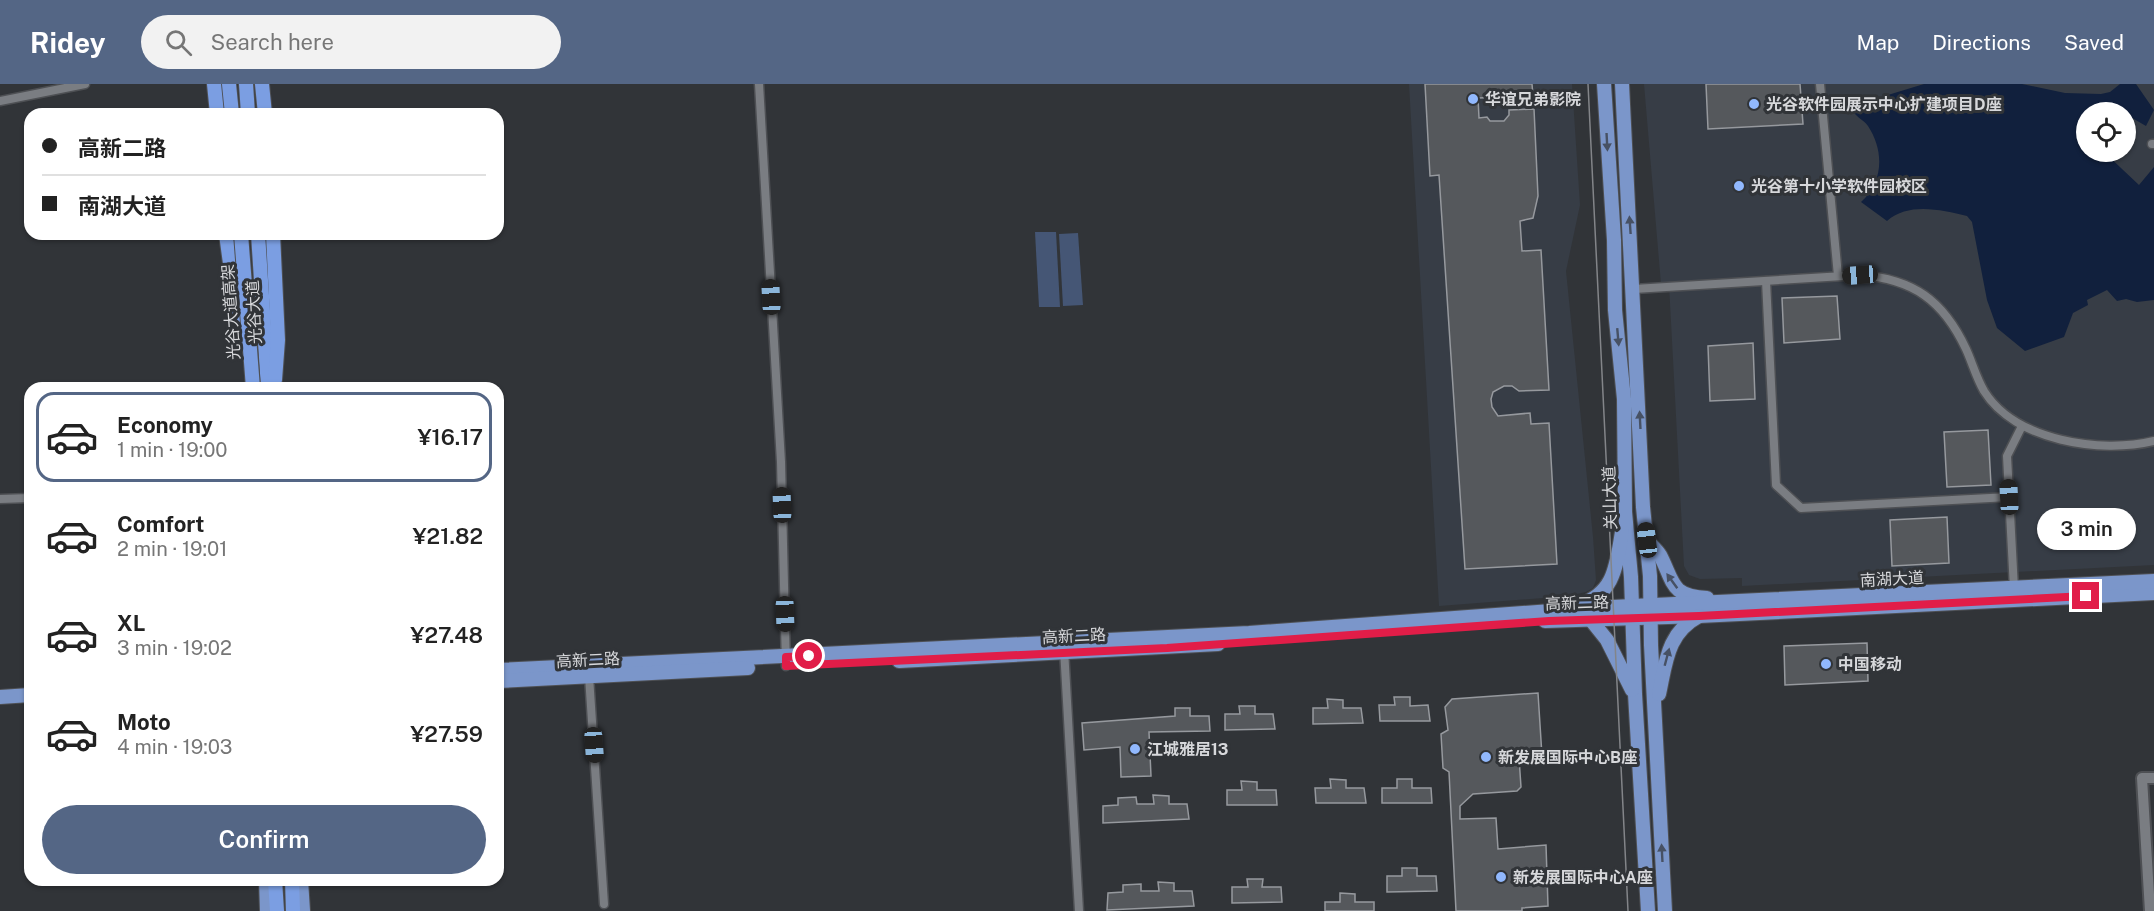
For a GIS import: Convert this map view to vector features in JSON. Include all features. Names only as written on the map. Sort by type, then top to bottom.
[{"type":"highway","points":[[214,84],[216,108]]},
{"type":"highway","points":[[229,84],[233,108]]},
{"type":"highway","points":[[246,84],[248,108]]},
{"type":"highway","points":[[262,84],[264,108]]},
{"type":"highway","points":[[226,240],[235,300],[245,338]]},
{"type":"highway","name":"光谷大道高架","points":[[242,240],[253,382]]},
{"type":"highway","name":"光谷大道高架","points":[[258,240],[268,382]]},
{"type":"highway","points":[[273,240],[278,340],[274,382]]},
{"type":"highway","points":[[275,886],[277,911]]},
{"type":"highway","points":[[292,886],[293,911]]},
{"type":"main road","points":[[234,84],[234,108]]},
{"type":"main road","points":[[256,84],[258,108]]},
{"type":"main road","name":"关山大道","points":[[1604,84],[1614,240],[1615,310],[1626,430],[1625,512],[1648,911]]},
{"type":"main road","name":"关山大道","points":[[1622,84],[1665,911]]},
{"type":"main road","name":"光谷大道","points":[[242,240],[247,382]]},
{"type":"main road","name":"光谷大道","points":[[267,240],[274,382]]},
{"type":"main road","points":[[1563,611],[1591,601],[1606,588],[1616,566],[1625,512]]},
{"type":"main road","points":[[1647,540],[1660,555],[1674,586],[1682,592],[1699,598],[1766,602]]},
{"type":"main road","name":"南湖大道","points":[[1650,612],[1766,602],[2154,582]]},
{"type":"main road","name":"南湖大道","points":[[1632,612],[1699,616],[2154,592]]},
{"type":"main road","name":"高新二路","points":[[1064,648],[1563,611],[1632,612]]},
{"type":"main road","name":"高新二路","points":[[504,681],[786,662],[1591,620],[1632,612]]},
{"type":"main road","points":[[1655,710],[1668,652],[1675,637],[1685,623],[1699,616]]},
{"type":"main road","points":[[1591,620],[1607,640],[1635,694]]},
{"type":"main road","name":"高新二路","points":[[504,670],[786,662]]},
{"type":"main road","points":[[0,697],[24,695]]},
{"type":"main road","points":[[0,704],[24,703]]},
{"type":"main road","points":[[266,886],[267,911]]},
{"type":"main road","points":[[301,886],[303,911]]},
{"type":"street","points":[[0,101],[85,84]]},
{"type":"street","points":[[759,84],[781,462],[786,662]]},
{"type":"street","points":[[1820,84],[1838,276]]},
{"type":"street","points":[[1634,289],[1860,275],[1891,278],[1927,297],[1953,325],[1984,392],[1995,405],[2022,426],[2052,436],[2090,444],[2122,446],[2154,441]]},
{"type":"street","points":[[1766,281],[1776,485],[1801,508],[2009,497]]},
{"type":"street","points":[[2014,589],[2007,456],[2022,426]]},
{"type":"street","points":[[0,499],[24,498]]},
{"type":"street","points":[[1064,648],[1079,911]]},
{"type":"street","points":[[589,676],[604,904]]},
{"type":"street","points":[[2150,911],[2142,778],[2154,778]]},
{"type":"shaded area","points":[[1409,84],[1572,84],[1580,205],[1566,271],[1596,580],[1593,588],[1586,592],[1568,596],[1439,606]]},
{"type":"shaded area","points":[[1644,84],[2154,84],[2154,565],[1742,586],[1742,578],[1700,579],[1689,575],[1684,566],[1669,284],[1661,284]]},
{"type":"shaded area","points":[[1924,84],[2022,84],[2065,93],[2101,94],[2110,92],[2120,84],[2136,84],[2154,110],[2146,126],[2136,120],[2136,102],[2076,102],[2076,162],[2115,162],[2139,185],[2154,167],[2154,300],[2117,301],[2107,290],[2087,300],[2088,305],[2073,313],[2064,337],[2025,351],[1997,328],[1987,300],[1972,222],[1967,216],[1936,210],[1915,209],[1905,211],[1887,221],[1861,202],[1869,194],[1878,175],[1879,155],[1868,126],[1852,109],[1855,105]]},
{"type":"shaded area","points":[[1035,232],[1056,232],[1060,307],[1039,307]]},
{"type":"shaded area","points":[[1078,233],[1083,305],[1063,306],[1059,234]]},
{"type":"building","points":[[1425,84],[1532,84],[1533,96],[1478,98],[1479,118],[1487,117],[1490,121],[1504,121],[1509,115],[1509,110],[1534,109],[1538,196],[1533,218],[1520,221],[1522,251],[1541,250],[1549,390],[1519,391],[1512,386],[1504,386],[1493,392],[1491,399],[1492,407],[1498,416],[1530,413],[1531,424],[1549,423],[1557,564],[1465,569],[1439,175],[1430,176]]},
{"type":"building","name":"光谷软件园展示中心扩建项目D座","points":[[1706,84],[1800,84],[1803,124],[1708,129]]},
{"type":"building","points":[[1837,296],[1840,339],[1784,343],[1782,298]]},
{"type":"building","points":[[1753,343],[1755,399],[1710,401],[1708,346]]},
{"type":"building","points":[[1988,430],[1991,485],[1947,487],[1944,432]]},
{"type":"building","points":[[1947,517],[1949,563],[1892,566],[1890,520]]},
{"type":"building","name":"中国移动","points":[[1867,643],[1868,681],[1785,685],[1784,646]]},
{"type":"building","points":[[1538,693],[1542,756],[1519,758],[1521,787],[1517,791],[1473,794],[1460,806],[1460,819],[1496,818],[1498,849],[1546,845],[1548,906],[1522,908],[1522,911],[1456,911],[1449,772],[1443,768],[1441,734],[1448,730],[1445,707],[1452,699]]},
{"type":"building","points":[[1394,697],[1410,697],[1410,706],[1428,705],[1430,721],[1380,721],[1379,705],[1395,705]]},
{"type":"building","points":[[1327,699],[1343,700],[1343,708],[1361,708],[1363,723],[1313,724],[1313,708],[1328,708]]},
{"type":"building","points":[[1239,706],[1255,706],[1255,714],[1273,714],[1275,729],[1225,730],[1225,714],[1240,714]]},
{"type":"building","name":"江城雅居13","points":[[1175,708],[1190,708],[1190,716],[1209,716],[1210,731],[1149,732],[1151,776],[1121,777],[1120,747],[1084,750],[1082,723],[1175,716]]},
{"type":"building","points":[[1330,779],[1346,780],[1346,788],[1364,788],[1366,803],[1316,803],[1315,788],[1331,788]]},
{"type":"building","points":[[1397,779],[1412,779],[1412,788],[1431,788],[1432,803],[1382,803],[1382,788],[1397,788]]},
{"type":"building","points":[[1241,781],[1257,782],[1257,790],[1276,790],[1277,805],[1227,805],[1227,790],[1242,790]]},
{"type":"building","points":[[1153,795],[1169,796],[1169,804],[1187,804],[1189,819],[1103,823],[1103,806],[1118,805],[1118,798],[1136,797],[1137,804],[1154,804]]},
{"type":"building","points":[[1402,868],[1417,868],[1417,876],[1436,876],[1437,891],[1387,892],[1387,876],[1402,876]]},
{"type":"building","points":[[1247,879],[1263,879],[1262,887],[1281,887],[1282,902],[1232,903],[1232,887],[1248,887]]},
{"type":"building","points":[[1158,882],[1174,883],[1174,891],[1192,891],[1194,906],[1107,910],[1108,893],[1123,892],[1123,885],[1141,884],[1141,891],[1159,891]]},
{"type":"building","points":[[1340,893],[1355,894],[1355,902],[1374,902],[1374,911],[1325,911],[1325,902],[1340,902]]},
{"type":"tram line","points":[[1588,84],[1628,911]]},
{"type":"place","name":"华谊兄弟影院","points":[[1473,99]]},
{"type":"place","name":"光谷软件园展示中心扩建项目D座","points":[[1754,104]]},
{"type":"place","name":"光谷第十小学软件园校区","points":[[1739,186]]},
{"type":"place","name":"中国移动","points":[[1826,664]]},
{"type":"place","name":"江城雅居13","points":[[1135,749]]},
{"type":"place","name":"新发展国际中心B座","points":[[1486,757]]},
{"type":"place","name":"新发展国际中心A座","points":[[1501,877]]},
{"type":"route","points":[[809,656],[786,657],[786,666],[1167,648],[1549,621],[1834,610],[2086,596]]}]
